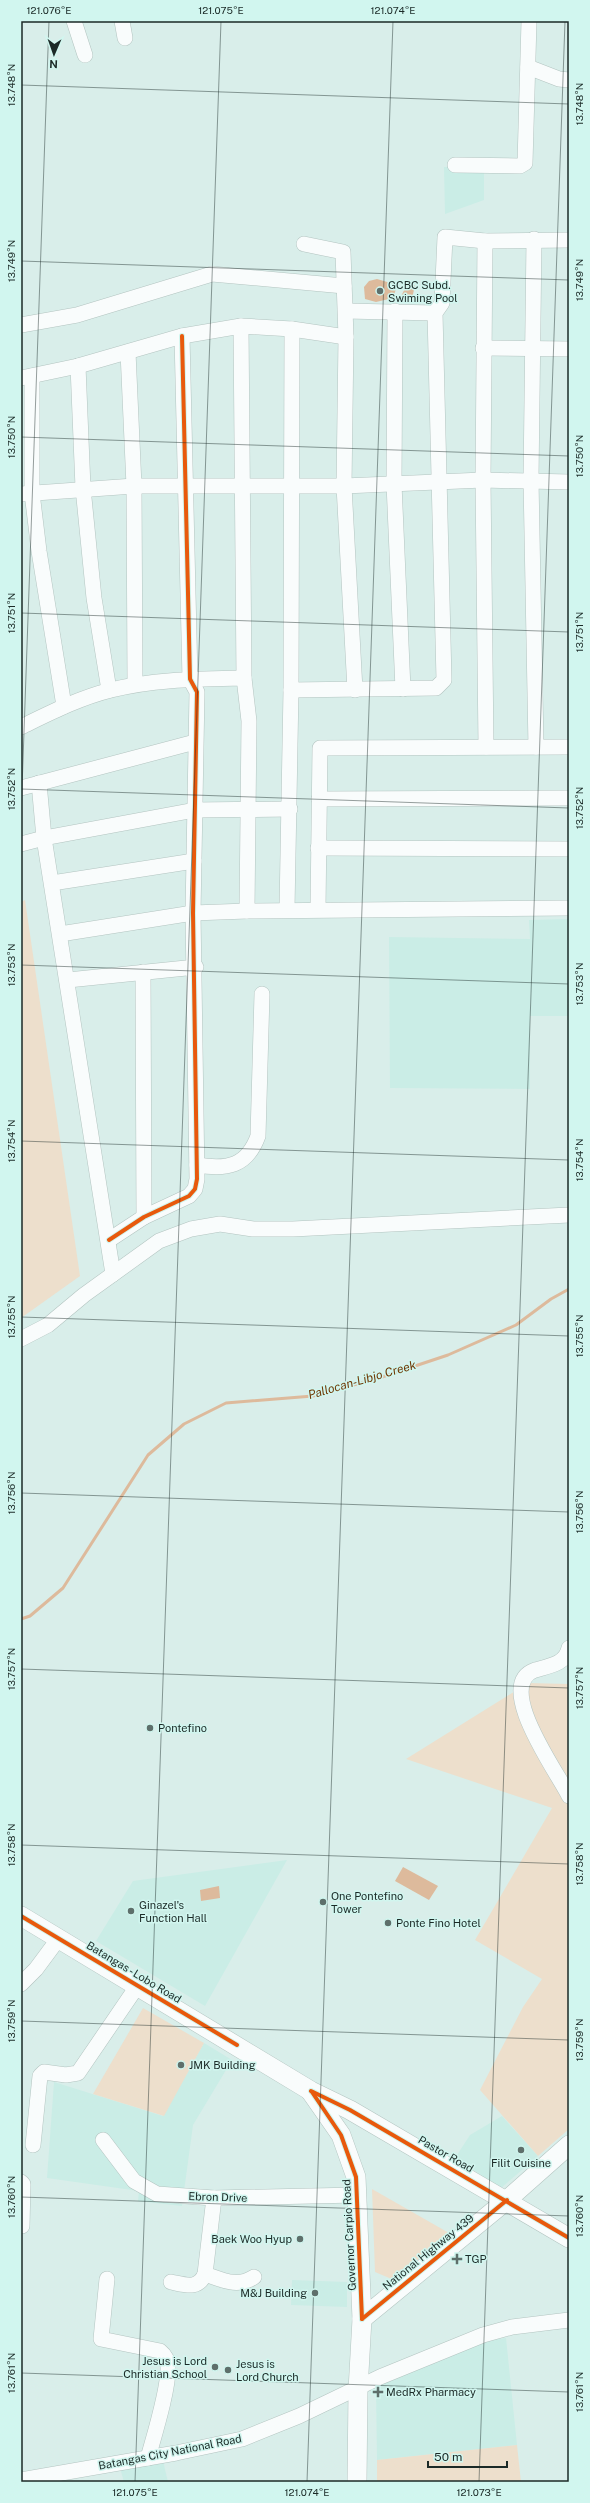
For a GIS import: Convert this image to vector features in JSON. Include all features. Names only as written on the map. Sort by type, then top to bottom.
[{"type":"main road","name":"Batangas - Lobo Road","points":[[21,1916],[138,1985],[311,2091]]},
{"type":"main road","name":"Governor Carpio Road","points":[[311,2091],[341,2135],[356,2177],[362,2319],[358,2390],[357,2482]]},
{"type":"main road","name":"Pastor Road","points":[[311,2091],[350,2110],[507,2200],[569,2238]]},
{"type":"main road","name":"National Highway 439","points":[[362,2319],[507,2200],[569,2145]]},
{"type":"street","points":[[74,21],[85,55]]},
{"type":"street","points":[[122,21],[125,38]]},
{"type":"street","points":[[455,165],[520,166],[525,163],[529,21]]},
{"type":"street","points":[[528,67],[559,79],[569,80]]},
{"type":"street","points":[[291,690],[436,688],[444,680],[435,313],[442,303],[445,237],[485,240],[569,240]]},
{"type":"street","points":[[534,239],[531,480],[536,747]]},
{"type":"street","points":[[485,240],[483,480],[486,747]]},
{"type":"street","points":[[304,244],[343,252],[346,311],[344,486],[355,690]]},
{"type":"street","points":[[21,324],[77,315],[212,274],[344,286]]},
{"type":"street","points":[[346,311],[435,313]]},
{"type":"street","points":[[395,311],[394,484],[403,689]]},
{"type":"street","points":[[64,706],[39,551],[27,493],[26,377],[78,366],[182,336],[241,326],[292,329],[346,337]]},
{"type":"street","points":[[241,326],[241,484],[244,678],[249,721],[247,910]]},
{"type":"street","points":[[286,909],[290,809],[292,329]]},
{"type":"street","points":[[109,1240],[144,1217],[190,1196],[197,1180],[194,861],[197,692],[190,679],[182,336]]},
{"type":"street","points":[[483,348],[569,349]]},
{"type":"street","points":[[128,352],[134,486],[135,684]]},
{"type":"street","points":[[78,366],[83,488],[94,598],[109,690]]},
{"type":"street","points":[[27,493],[83,488],[134,486],[241,484],[344,486],[483,480],[569,482]]},
{"type":"street","points":[[21,727],[64,706],[109,690],[135,684],[190,679],[244,678]]},
{"type":"street","points":[[21,788],[195,742]]},
{"type":"street","points":[[318,909],[320,748],[569,746]]},
{"type":"street","points":[[39,783],[44,838],[68,980],[113,1274]]},
{"type":"street","points":[[319,799],[569,798]]},
{"type":"street","points":[[21,844],[44,838],[195,810],[247,811],[290,809]]},
{"type":"street","points":[[318,848],[569,848]]},
{"type":"street","points":[[52,884],[194,861]]},
{"type":"street","points":[[60,934],[194,913],[247,910],[569,908]]},
{"type":"street","points":[[68,980],[196,967]]},
{"type":"street","points":[[143,972],[144,1217]]},
{"type":"street","points":[[197,1164],[208,1167],[233,1166],[253,1151],[258,1136],[262,994]]},
{"type":"street","points":[[21,1339],[48,1325],[113,1274],[159,1241],[190,1229],[220,1224],[253,1229],[293,1230],[349,1225],[569,1216]]},
{"type":"street","points":[[569,1648],[567,1656],[560,1662],[530,1672],[522,1682],[519,1696],[523,1710],[530,1725],[569,1796]]},
{"type":"street","points":[[21,1984],[36,1969],[59,1938]]},
{"type":"street","points":[[33,2145],[40,2076],[44,2072],[66,2075],[78,2073],[138,1985]]},
{"type":"street","name":"Ebron Drive","points":[[103,2140],[126,2173],[145,2189],[157,2194],[214,2198],[357,2195]]},
{"type":"street","points":[[21,2182],[23,2184],[22,2226]]},
{"type":"street","points":[[172,2282],[192,2286],[202,2280],[205,2274],[214,2198]]},
{"type":"street","points":[[205,2274],[234,2284],[245,2282],[254,2277]]},
{"type":"street","points":[[107,2279],[101,2339],[160,2351],[167,2360],[168,2368],[162,2401],[148,2458]]},
{"type":"street","name":"Batangas City National Road","points":[[21,2480],[148,2458],[242,2439],[358,2390],[380,2377],[483,2335],[512,2328],[569,2320]]},
{"type":"shaded area","points":[[444,167],[484,168],[484,200],[445,214]]},
{"type":"shaded area","name":"GCBC Subd. Swiming Pool","points":[[377,279],[394,284],[396,289],[393,298],[376,302],[365,299],[364,287],[369,281]]},
{"type":"shaded area","points":[[408,283],[412,283],[415,286],[411,302],[401,302],[400,298]]},
{"type":"shaded area","points":[[25,900],[80,1276],[21,1318],[21,902]]},
{"type":"shaded area","points":[[569,919],[569,1016],[530,1016],[530,1089],[390,1088],[389,937],[530,939],[529,920]]},
{"type":"shaded area","points":[[528,1683],[569,1684],[569,2129],[538,2156],[480,2090],[523,2007],[542,1979],[475,1940],[552,1808],[406,1759]]},
{"type":"shaded area","points":[[287,1860],[205,2006],[96,1941],[133,1881]]},
{"type":"shaded area","points":[[403,1867],[438,1886],[429,1900],[395,1881]]},
{"type":"shaded area","points":[[219,1886],[220,1898],[201,1901],[200,1890]]},
{"type":"shaded area","points":[[143,2008],[204,2043],[164,2116],[93,2094]]},
{"type":"shaded area","points":[[204,2043],[232,2060],[193,2125],[182,2206],[138,2201],[139,2191],[47,2178],[54,2082],[163,2116]]},
{"type":"shaded area","points":[[502,2116],[538,2156],[501,2188],[455,2158],[470,2135]]},
{"type":"shaded area","points":[[372,2189],[449,2233],[394,2280],[375,2272]]},
{"type":"shaded area","name":"M&J Building","points":[[292,2280],[347,2282],[347,2307],[291,2305]]},
{"type":"shaded area","points":[[506,2338],[517,2445],[377,2460],[376,2387],[483,2341]]},
{"type":"shaded area","points":[[517,2445],[521,2482],[377,2482],[377,2460]]},
{"type":"shaded area","points":[[163,2461],[168,2482],[124,2482],[120,2468]]},
{"type":"waterway","name":"Pallocan-Libjo Creek","points":[[21,1619],[30,1616],[63,1588],[148,1455],[184,1424],[226,1403],[313,1396],[379,1378],[448,1355],[516,1325],[551,1299],[569,1289]]},
{"type":"cycle path","points":[[109,1240],[144,1217],[189,1196],[195,1189],[197,1179],[193,913],[197,692],[190,679],[182,336]]},
{"type":"cycle path","points":[[21,1916],[237,2045]]},
{"type":"cycle path","points":[[311,2091],[350,2110],[569,2238]]},
{"type":"cycle path","points":[[312,2092],[341,2135],[356,2177],[362,2319]]},
{"type":"cycle path","points":[[362,2319],[507,2200]]},
{"type":"place","name":"GCBC Subd. Swiming Pool","points":[[380,291]]},
{"type":"place","name":"Pontefino","points":[[150,1728]]},
{"type":"place","name":"One Pontefino Tower","points":[[323,1902]]},
{"type":"place","name":"Ginazel's Function Hall","points":[[131,1911]]},
{"type":"place","name":"Ponte Fino Hotel","points":[[388,1923]]},
{"type":"place","name":"JMK Building","points":[[181,2065]]},
{"type":"place","name":"Filit Cuisine","points":[[521,2150]]},
{"type":"place","name":"Baek Woo Hyup","points":[[300,2239]]},
{"type":"place","name":"TGP","points":[[457,2259]]},
{"type":"place","name":"M&J Building","points":[[315,2293]]},
{"type":"place","name":"Jesus is Lord Christian School","points":[[215,2367]]},
{"type":"place","name":"Jesus is Lord Church","points":[[228,2370]]},
{"type":"place","name":"MedRx Pharmacy","points":[[378,2392]]}]
